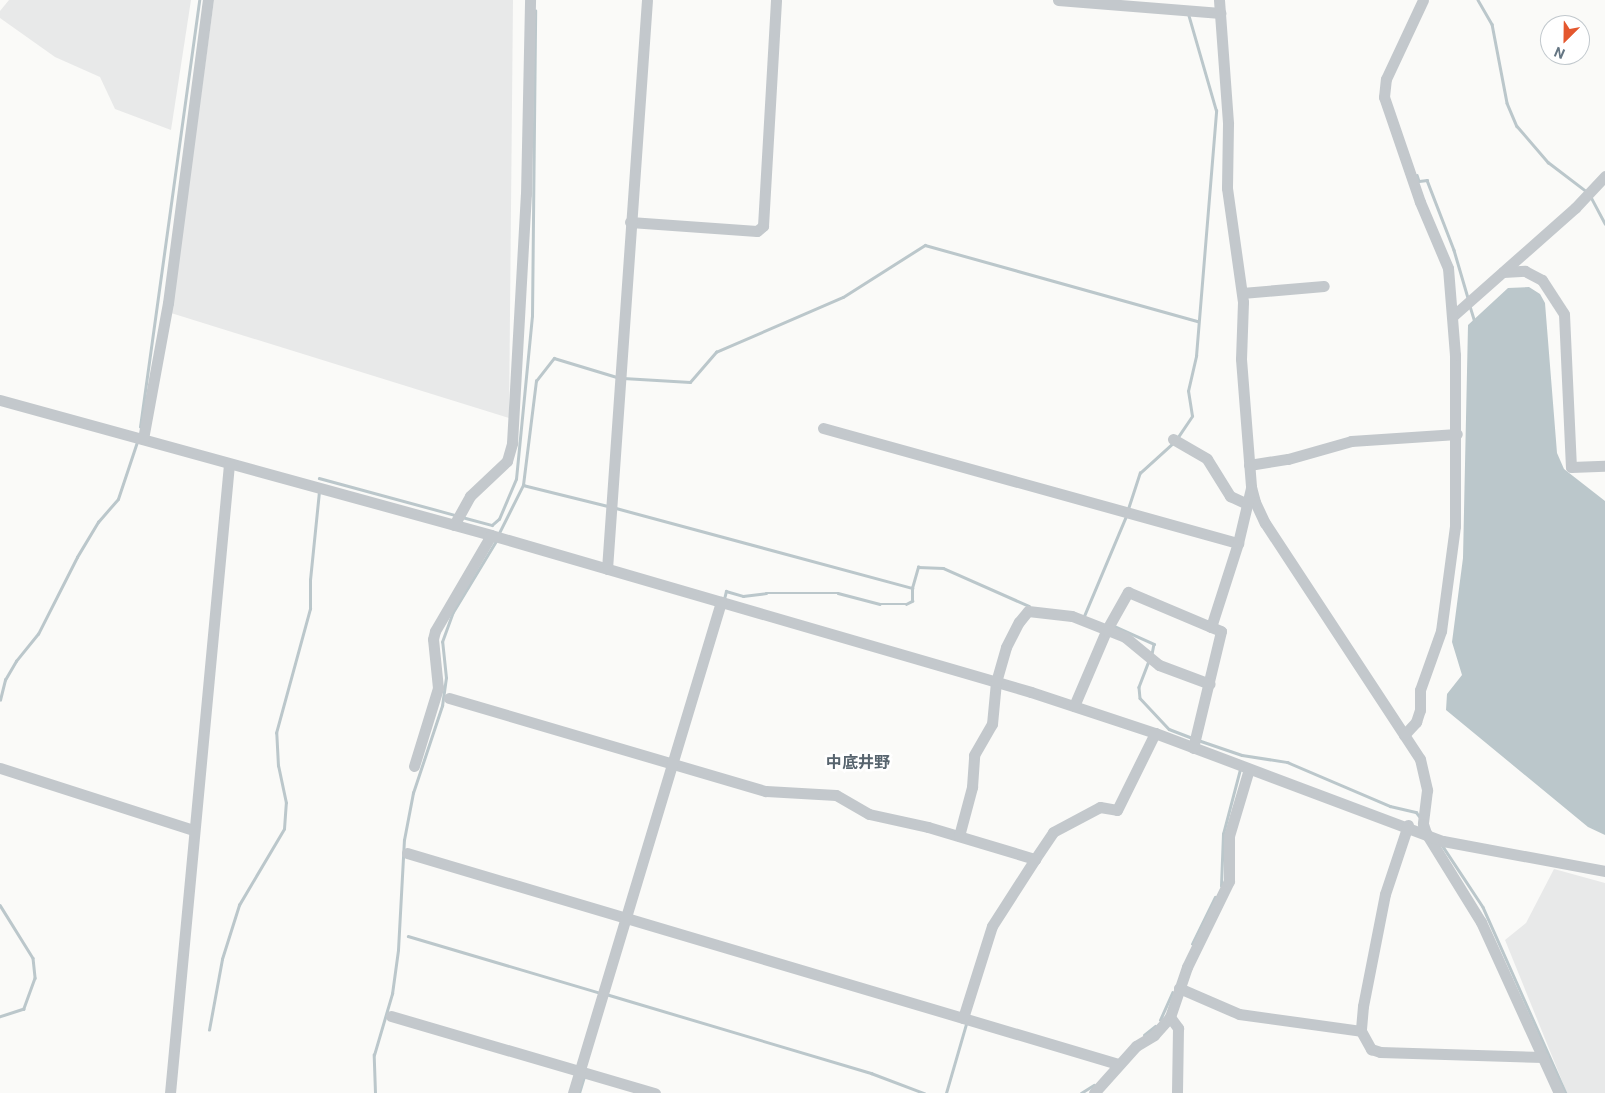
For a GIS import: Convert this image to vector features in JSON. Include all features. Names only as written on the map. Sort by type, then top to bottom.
[{"type":"street","points":[[143,439],[168,303],[208,0]]},
{"type":"street","points":[[454,525],[470,496],[506,461],[512,443],[526,194],[530,0]]},
{"type":"street","points":[[607,569],[647,0]]},
{"type":"street","points":[[630,222],[756,231],[763,226],[776,0]]},
{"type":"street","points":[[1058,0],[1180,4],[1196,10],[1220,12]]},
{"type":"street","points":[[1219,0],[1228,124],[1227,188],[1242,293],[1241,359],[1251,487],[1265,524],[1404,735],[1426,774],[1427,790],[1423,824],[1426,833],[1481,922],[1544,1057],[1558,1093]]},
{"type":"street","points":[[1404,735],[1416,722],[1420,710],[1420,690],[1441,631],[1455,526],[1457,434],[1454,314],[1448,268],[1420,202],[1384,97],[1386,79],[1423,0]]},
{"type":"street","points":[[1454,314],[1576,208],[1605,176]]},
{"type":"street","points":[[1503,272],[1525,271],[1542,280],[1564,314],[1571,467],[1605,466]]},
{"type":"street","points":[[1242,293],[1324,286]]},
{"type":"street","points":[[0,400],[491,535],[996,682],[1155,733],[1461,846],[1605,870]]},
{"type":"street","points":[[822,428],[1238,543]]},
{"type":"street","points":[[1249,465],[1288,459],[1351,441],[1457,434]]},
{"type":"street","points":[[1173,439],[1207,459],[1230,496],[1247,504]]},
{"type":"street","points":[[170,1093],[193,830],[230,464]]},
{"type":"street","points":[[1211,627],[1238,543],[1251,487]]},
{"type":"street","points":[[414,766],[438,688],[433,639],[435,631],[491,535]]},
{"type":"street","points":[[1074,706],[1106,631],[1128,592],[1221,631],[1210,684],[1193,748]]},
{"type":"street","points":[[573,1093],[720,602]]},
{"type":"street","points":[[959,836],[972,787],[974,755],[992,724],[996,682],[1006,647],[1019,622],[1028,612],[1072,616],[1125,637],[1159,665],[1210,684]]},
{"type":"street","points":[[450,698],[673,762],[766,791],[836,795],[869,814],[959,836],[1035,859]]},
{"type":"street","points":[[963,1018],[992,926],[1053,832],[1100,807],[1117,810],[1155,733]]},
{"type":"street","points":[[0,768],[193,830]]},
{"type":"street","points":[[1094,1093],[1105,1083],[1118,1064],[1136,1046],[1154,1035],[1170,1017],[1206,924],[1229,880],[1229,836],[1249,769]]},
{"type":"street","points":[[1408,825],[1385,894],[1361,1031],[1371,1049],[1380,1052],[1544,1057]]},
{"type":"street","points":[[407,853],[1118,1064]]},
{"type":"street","points":[[1180,988],[1239,1014],[1361,1031]]},
{"type":"street","points":[[391,1016],[655,1093]]},
{"type":"street","points":[[1170,1017],[1178,1028],[1177,1093]]},
{"type":"shaded area","points":[[9,0],[191,0],[171,130],[115,109],[100,77],[55,57],[0,18],[0,11]]},
{"type":"shaded area","points":[[214,0],[513,0],[509,418],[171,313]]},
{"type":"shaded area","points":[[1529,287],[1540,294],[1545,303],[1557,453],[1564,469],[1605,501],[1605,835],[1588,827],[1446,710],[1447,694],[1462,675],[1452,642],[1463,558],[1468,325],[1508,288]]},
{"type":"shaded area","points":[[1554,869],[1605,883],[1605,1093],[1567,1093],[1505,940],[1526,923]]},
{"type":"waterway","points":[[140,427],[199,0]]},
{"type":"waterway","points":[[1478,0],[1492,24],[1507,103],[1517,126],[1548,162],[1586,191]]},
{"type":"waterway","points":[[462,517],[492,525],[499,519],[516,479],[532,316],[535,11]]},
{"type":"waterway","points":[[1178,437],[1192,416],[1188,391],[1196,356],[1216,111],[1188,14]]},
{"type":"waterway","points":[[1417,175],[1419,181],[1427,180],[1454,250],[1468,298]]},
{"type":"waterway","points":[[1591,197],[1605,223]]},
{"type":"waterway","points":[[623,378],[690,382],[716,352],[843,297],[925,245],[1198,321]]},
{"type":"waterway","points":[[1470,306],[1475,322]]},
{"type":"waterway","points":[[499,533],[523,485],[536,381],[554,358],[617,377]]},
{"type":"waterway","points":[[0,700],[5,680],[16,661],[38,634],[77,557],[98,522],[118,499],[137,442]]},
{"type":"waterway","points":[[1128,509],[1140,473],[1173,443]]},
{"type":"waterway","points":[[319,478],[455,515]]},
{"type":"waterway","points":[[523,485],[608,506]]},
{"type":"waterway","points":[[209,1030],[222,959],[239,905],[284,829],[286,803],[278,766],[276,733],[310,609],[310,580],[319,491]]},
{"type":"waterway","points":[[616,508],[912,588],[918,567],[943,568],[1029,606]]},
{"type":"waterway","points":[[1084,616],[1126,516]]},
{"type":"waterway","points":[[375,1093],[374,1055],[392,994],[398,950],[404,840],[413,793],[442,706],[446,678],[442,642],[453,612],[496,541]]},
{"type":"waterway","points":[[724,599],[726,591],[743,596],[766,593],[838,593],[880,604],[906,604],[912,601],[912,588]]},
{"type":"waterway","points":[[1114,626],[1154,644],[1152,654]]},
{"type":"waterway","points":[[1149,661],[1139,687],[1140,698],[1169,729],[1193,738]]},
{"type":"waterway","points":[[1198,740],[1242,755],[1287,762],[1390,806],[1416,812],[1420,817]]},
{"type":"waterway","points":[[1221,886],[1223,834],[1240,769]]},
{"type":"waterway","points":[[1442,845],[1483,907],[1566,1093]]},
{"type":"waterway","points":[[1192,944],[1215,897]]},
{"type":"waterway","points":[[0,905],[33,958],[35,978],[24,1009],[0,1017]]},
{"type":"waterway","points":[[408,936],[600,993]]},
{"type":"waterway","points":[[1160,1020],[1172,993]]},
{"type":"waterway","points":[[606,994],[871,1073],[924,1093]]},
{"type":"waterway","points":[[946,1093],[966,1024]]},
{"type":"waterway","points":[[1144,1035],[1155,1026]]},
{"type":"waterway","points":[[579,1093],[584,1077]]},
{"type":"waterway","points":[[1081,1093],[1094,1085]]},
{"type":"district","name":"中底井野","points":[[858,763]]}]
